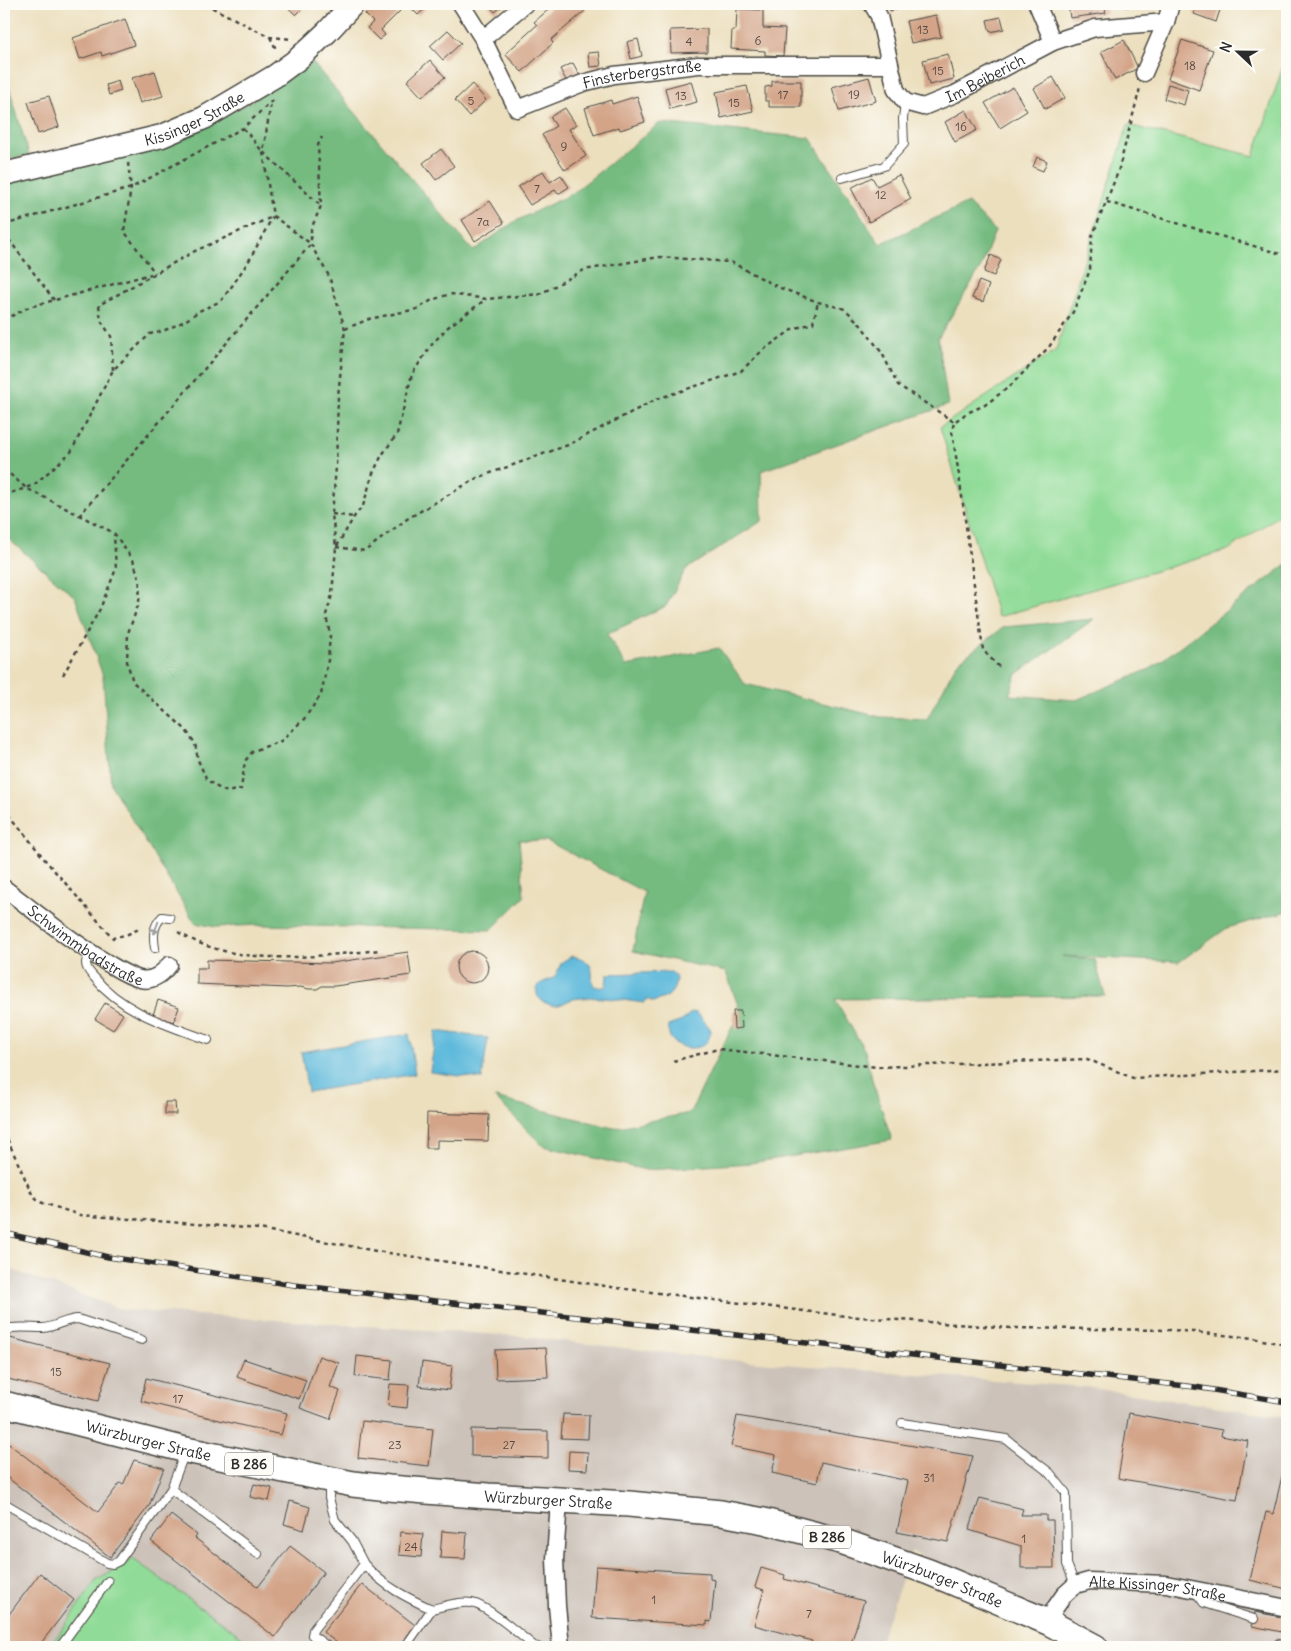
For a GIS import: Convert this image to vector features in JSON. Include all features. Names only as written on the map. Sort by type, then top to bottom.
[{"type":"main road","name":"Würzburger Straße","points":[[4,1404],[186,1450],[330,1480],[389,1488],[629,1504],[721,1513],[802,1530],[844,1542],[929,1572],[1048,1622],[1087,1642]]},
{"type":"street","name":"Kissinger Straße","points":[[4,174],[162,136],[204,118],[275,76],[298,59],[353,4]]},
{"type":"street","name":"Finsterbergstraße","points":[[460,4],[483,39],[517,109],[583,83],[614,75],[698,65],[890,65]]},
{"type":"street","points":[[483,39],[525,4]]},
{"type":"street","points":[[872,4],[879,16],[896,90],[906,102]]},
{"type":"street","points":[[1037,4],[1053,42]]},
{"type":"street","points":[[1144,73],[1166,22],[1171,4]]},
{"type":"street","name":"Im Beiberich","points":[[906,102],[923,107],[955,94],[1053,42],[1095,28],[1166,22]]},
{"type":"street","name":"Schwimmbadstraße","points":[[4,888],[90,953],[122,972],[141,980],[152,979],[162,974],[169,964]]},
{"type":"street","points":[[559,1500],[555,1559],[556,1606],[561,1647]]},
{"type":"street","name":"Alte Kissinger Straße","points":[[1048,1622],[1064,1595],[1076,1585],[1089,1581],[1151,1582],[1193,1588],[1287,1608]]},
{"type":"lane","points":[[842,178],[884,166],[904,144],[903,119],[906,102]]},
{"type":"lane","points":[[155,948],[153,939],[155,928],[162,917],[170,918]]},
{"type":"lane","points":[[90,953],[86,962],[87,968],[102,987],[115,997],[146,1017],[208,1040]]},
{"type":"lane","points":[[4,1336],[11,1328],[44,1328],[55,1326],[69,1319],[78,1319],[142,1340]]},
{"type":"lane","points":[[902,1422],[1006,1439],[1050,1473],[1066,1493],[1067,1564],[1076,1585]]},
{"type":"lane","points":[[4,1503],[108,1563],[113,1564],[119,1561],[171,1489],[186,1450]]},
{"type":"lane","points":[[330,1480],[329,1498],[335,1520],[352,1541],[364,1564],[375,1576],[406,1597],[432,1609],[458,1603],[475,1604],[538,1647]]},
{"type":"lane","points":[[171,1489],[258,1554]]},
{"type":"lane","points":[[328,1647],[312,1635],[313,1630],[364,1564]]},
{"type":"lane","points":[[60,1647],[108,1581]]},
{"type":"lane","points":[[1193,1588],[1204,1604],[1254,1619]]},
{"type":"lane","points":[[405,1647],[432,1609]]},
{"type":"path","points":[[205,4],[270,36]]},
{"type":"path","points":[[998,667],[982,650],[952,432],[954,422],[967,413],[985,405],[1010,386],[1049,347],[1073,312],[1090,270],[1092,237],[1118,172],[1144,73]]},
{"type":"path","points":[[4,225],[131,188],[244,128],[271,103],[262,152],[273,216],[250,259],[222,301],[199,311],[185,322],[150,334],[114,370],[71,452],[35,484],[4,495]]},
{"type":"path","points":[[244,128],[262,152],[321,206]]},
{"type":"path","points":[[79,516],[311,244],[311,229],[321,206],[318,145],[322,136]]},
{"type":"path","points":[[124,145],[131,188],[124,231],[155,273]]},
{"type":"path","points":[[1106,202],[1287,256]]},
{"type":"path","points":[[4,469],[26,488],[114,534],[133,560],[140,581],[139,603],[128,633],[127,662],[133,682],[185,729],[195,743],[198,760],[206,778],[213,785],[227,792],[241,789],[245,761],[254,751],[281,741],[304,719],[321,695],[328,660],[330,635],[326,614],[332,596],[336,547],[332,514],[336,467],[338,396],[345,328],[330,276],[311,244],[273,216]]},
{"type":"path","points":[[114,370],[111,336],[102,321],[100,305],[195,251],[273,216]]},
{"type":"path","points":[[4,233],[55,300]]},
{"type":"path","points":[[345,328],[369,319],[417,308],[432,300],[450,294],[487,299],[540,294],[584,270],[659,257],[731,262],[778,287],[818,302],[845,309],[860,324],[882,353],[898,385],[954,422]]},
{"type":"path","points":[[4,320],[29,307],[155,273]]},
{"type":"path","points":[[336,547],[363,506],[372,473],[397,434],[412,374],[433,343],[448,327],[487,299]]},
{"type":"path","points":[[336,547],[365,552],[407,519],[477,478],[568,445],[657,399],[740,371],[763,350],[793,329],[813,323],[818,302]]},
{"type":"path","points":[[332,514],[354,517]]},
{"type":"path","points":[[63,675],[100,609],[116,569],[114,534]]},
{"type":"path","points":[[4,808],[46,861],[113,938],[139,929]]},
{"type":"path","points":[[178,932],[187,938],[217,950],[249,956],[307,956],[381,950]]},
{"type":"path","points":[[672,1061],[718,1049],[877,1066],[1087,1059],[1132,1078],[1287,1069]]},
{"type":"path","points":[[4,1132],[32,1194],[40,1202],[80,1215],[259,1229],[376,1251],[482,1267],[670,1294],[846,1316],[1011,1328],[1174,1330],[1254,1338],[1287,1345]]},
{"type":"shaded area","points":[[4,1267],[123,1310],[518,1336],[731,1360],[1085,1387],[1287,1417],[1287,1647],[1118,1647],[912,1552],[878,1647],[256,1647],[133,1559],[96,1581],[50,1647],[4,1647]]},
{"type":"green space","points":[[1287,54],[1287,510],[1228,550],[998,617],[940,427],[1056,350],[1128,125],[1254,156]]},
{"type":"green space","points":[[312,62],[473,251],[514,222],[573,193],[660,123],[810,138],[880,244],[968,203],[995,231],[981,267],[938,338],[948,405],[761,471],[762,521],[686,569],[666,606],[607,634],[626,666],[719,648],[745,684],[880,717],[927,719],[957,663],[1004,627],[1094,619],[1017,674],[1009,695],[1076,700],[1152,668],[1287,564],[1287,911],[1227,928],[1179,962],[1062,956],[1095,960],[1105,996],[835,999],[865,1051],[873,1083],[892,1140],[751,1163],[646,1170],[543,1146],[495,1098],[613,1128],[690,1113],[740,1011],[726,972],[633,951],[644,892],[547,841],[519,840],[524,897],[491,930],[261,925],[215,927],[195,923],[111,785],[103,676],[75,597],[4,535],[4,183],[240,108]]},
{"type":"green space","points":[[4,70],[29,155],[4,160]]},
{"type":"green space","points":[[133,1559],[256,1647],[50,1647],[96,1581]]},
{"type":"water","points":[[572,956],[583,959],[589,964],[592,969],[593,984],[597,987],[604,987],[606,985],[608,974],[671,972],[674,974],[676,984],[668,996],[653,1002],[647,999],[644,1003],[608,998],[591,998],[573,999],[554,1006],[548,1004],[537,995],[538,986],[553,978],[562,962]]},
{"type":"water","points":[[692,1012],[697,1013],[710,1028],[709,1037],[705,1044],[689,1048],[674,1042],[669,1035],[668,1026],[682,1021]]},
{"type":"water","points":[[436,1031],[488,1038],[482,1079],[430,1072]]},
{"type":"water","points":[[409,1034],[415,1074],[308,1092],[301,1052]]},
{"type":"building","points":[[284,4],[307,4],[296,15]]},
{"type":"building","points":[[375,4],[393,4],[400,11],[381,30],[385,35],[379,40],[367,28],[373,22],[365,14]]},
{"type":"building","points":[[407,4],[430,4],[418,15]]},
{"type":"building","points":[[487,4],[505,4],[495,12]]},
{"type":"building","points":[[555,4],[580,4],[586,10],[551,40],[553,43],[522,72],[505,54],[537,25],[534,22]]},
{"type":"building","points":[[889,4],[921,4],[921,5],[890,11]]},
{"type":"building","points":[[1068,4],[1104,4],[1106,13],[1070,18]]},
{"type":"building","points":[[1125,4],[1144,4],[1144,5],[1125,7]]},
{"type":"building","points":[[1197,4],[1222,4],[1216,22],[1194,14]]},
{"type":"building","points":[[737,9],[763,10],[763,28],[785,29],[783,56],[765,55],[765,51],[731,49],[732,30],[736,30]]},
{"type":"building","points":[[936,15],[941,37],[911,43],[906,21]]},
{"type":"building","points":[[1001,17],[1004,29],[990,32],[987,20]]},
{"type":"building","points":[[125,19],[134,45],[102,56],[101,52],[80,59],[73,38]]},
{"type":"building","points":[[707,29],[707,52],[671,53],[670,30]]},
{"type":"building","points":[[448,30],[461,43],[443,60],[430,46]]},
{"type":"building","points":[[638,39],[642,56],[631,59],[627,42]]},
{"type":"building","points":[[1124,40],[1138,68],[1115,80],[1101,52]]},
{"type":"building","points":[[1182,40],[1213,50],[1199,90],[1168,79]]},
{"type":"building","points":[[599,52],[601,66],[590,67],[588,53]]},
{"type":"building","points":[[948,54],[954,79],[929,85],[923,60]]},
{"type":"building","points":[[430,60],[445,77],[422,97],[407,81]]},
{"type":"building","points":[[573,63],[581,78],[568,84],[560,69]]},
{"type":"building","points":[[155,71],[163,96],[140,103],[132,78]]},
{"type":"building","points":[[869,77],[876,101],[839,111],[832,87]]},
{"type":"building","points":[[1053,77],[1065,98],[1045,109],[1034,88]]},
{"type":"building","points":[[118,81],[121,91],[109,95],[106,85]]},
{"type":"building","points":[[691,81],[697,102],[670,109],[665,88]]},
{"type":"building","points":[[772,81],[801,81],[801,107],[769,107],[769,101],[765,101],[765,87],[772,86]]},
{"type":"building","points":[[472,84],[486,100],[469,116],[455,100]]},
{"type":"building","points":[[1168,84],[1188,90],[1184,105],[1164,99]]},
{"type":"building","points":[[747,86],[753,111],[721,118],[716,92]]},
{"type":"building","points":[[1013,87],[1027,111],[1000,128],[985,103]]},
{"type":"building","points":[[49,96],[59,127],[38,134],[28,102]]},
{"type":"building","points":[[637,96],[645,122],[620,130],[619,127],[594,135],[585,108],[611,100],[612,104]]},
{"type":"building","points":[[565,108],[576,125],[569,129],[586,156],[565,170],[542,135],[556,126],[550,117]]},
{"type":"building","points":[[966,110],[977,130],[955,142],[945,122]]},
{"type":"building","points":[[441,149],[454,166],[436,180],[423,163]]},
{"type":"building","points":[[1037,157],[1047,161],[1043,171],[1033,167]]},
{"type":"building","points":[[543,171],[550,182],[561,175],[569,187],[558,194],[555,190],[530,205],[518,187]]},
{"type":"building","points":[[899,175],[911,199],[869,222],[851,188],[872,177],[877,186]]},
{"type":"building","points":[[490,201],[504,223],[475,241],[462,220]]},
{"type":"building","points":[[991,255],[1001,260],[994,276],[984,272]]},
{"type":"building","points":[[979,281],[989,285],[983,302],[972,298]]},
{"type":"building","points":[[472,951],[483,956],[488,967],[483,978],[472,983],[461,978],[456,967],[461,956]]},
{"type":"building","points":[[408,952],[411,975],[335,986],[322,986],[317,989],[197,984],[197,968],[207,968],[207,960],[331,963]]},
{"type":"building","points":[[158,1000],[179,1007],[174,1022],[153,1015]]},
{"type":"building","points":[[105,1003],[123,1014],[113,1030],[95,1019]]},
{"type":"building","points":[[733,1011],[741,1011],[742,1028],[734,1029]]},
{"type":"building","points":[[165,1102],[175,1102],[176,1114],[165,1114]]},
{"type":"building","points":[[427,1113],[489,1115],[488,1141],[437,1140],[437,1148],[426,1148]]},
{"type":"building","points":[[6,1337],[110,1363],[98,1401],[4,1378]]},
{"type":"building","points":[[546,1348],[548,1377],[496,1379],[495,1350]]},
{"type":"building","points":[[319,1356],[339,1363],[330,1387],[340,1391],[330,1419],[300,1408]]},
{"type":"building","points":[[357,1356],[392,1360],[390,1380],[355,1376]]},
{"type":"building","points":[[244,1359],[306,1380],[299,1399],[237,1377]]},
{"type":"building","points":[[422,1362],[452,1366],[449,1390],[419,1386]]},
{"type":"building","points":[[146,1378],[287,1413],[281,1435],[141,1401]]},
{"type":"building","points":[[390,1384],[409,1385],[407,1408],[388,1406]]},
{"type":"building","points":[[1129,1413],[1222,1430],[1221,1436],[1248,1441],[1237,1500],[1118,1478]]},
{"type":"building","points":[[563,1414],[589,1415],[588,1439],[561,1438]]},
{"type":"building","points":[[737,1416],[973,1456],[948,1542],[897,1532],[908,1481],[821,1462],[817,1483],[772,1473],[776,1455],[731,1446]]},
{"type":"building","points":[[362,1421],[433,1429],[429,1466],[358,1458]]},
{"type":"building","points":[[471,1429],[548,1431],[548,1458],[471,1456]]},
{"type":"building","points":[[9,1444],[98,1512],[120,1483],[123,1485],[134,1460],[164,1468],[149,1506],[110,1557],[4,1475],[4,1450]]},
{"type":"building","points":[[569,1451],[588,1452],[587,1470],[568,1469]]},
{"type":"building","points":[[1287,1455],[1287,1589],[1250,1580],[1266,1512],[1273,1514]]},
{"type":"building","points":[[254,1484],[272,1488],[269,1501],[250,1497]]},
{"type":"building","points":[[980,1498],[1023,1509],[1021,1515],[1046,1515],[1046,1520],[1053,1520],[1054,1568],[1021,1568],[1021,1546],[969,1530]]},
{"type":"building","points":[[290,1501],[310,1507],[304,1530],[284,1524]]},
{"type":"building","points":[[171,1515],[197,1535],[195,1538],[258,1587],[290,1546],[324,1572],[275,1637],[151,1541]]},
{"type":"building","points":[[442,1531],[467,1533],[465,1559],[440,1558]]},
{"type":"building","points":[[401,1532],[423,1534],[421,1557],[399,1555]]},
{"type":"building","points":[[596,1566],[710,1573],[710,1579],[715,1580],[711,1622],[707,1621],[707,1625],[592,1618]]},
{"type":"building","points":[[761,1568],[785,1575],[784,1579],[864,1601],[850,1647],[810,1647],[812,1641],[754,1625],[764,1590],[755,1587]]},
{"type":"building","points":[[40,1573],[74,1600],[38,1647],[4,1647],[4,1621]]},
{"type":"building","points":[[362,1584],[415,1625],[399,1647],[342,1647],[323,1632]]},
{"type":"building","points":[[1255,1612],[1287,1618],[1287,1633],[1252,1626]]},
{"type":"building","points":[[1276,1639],[1287,1641],[1287,1647],[1274,1647]]},
{"type":"railway","points":[[4,1233],[108,1257],[294,1285],[1195,1387],[1287,1402]]}]
